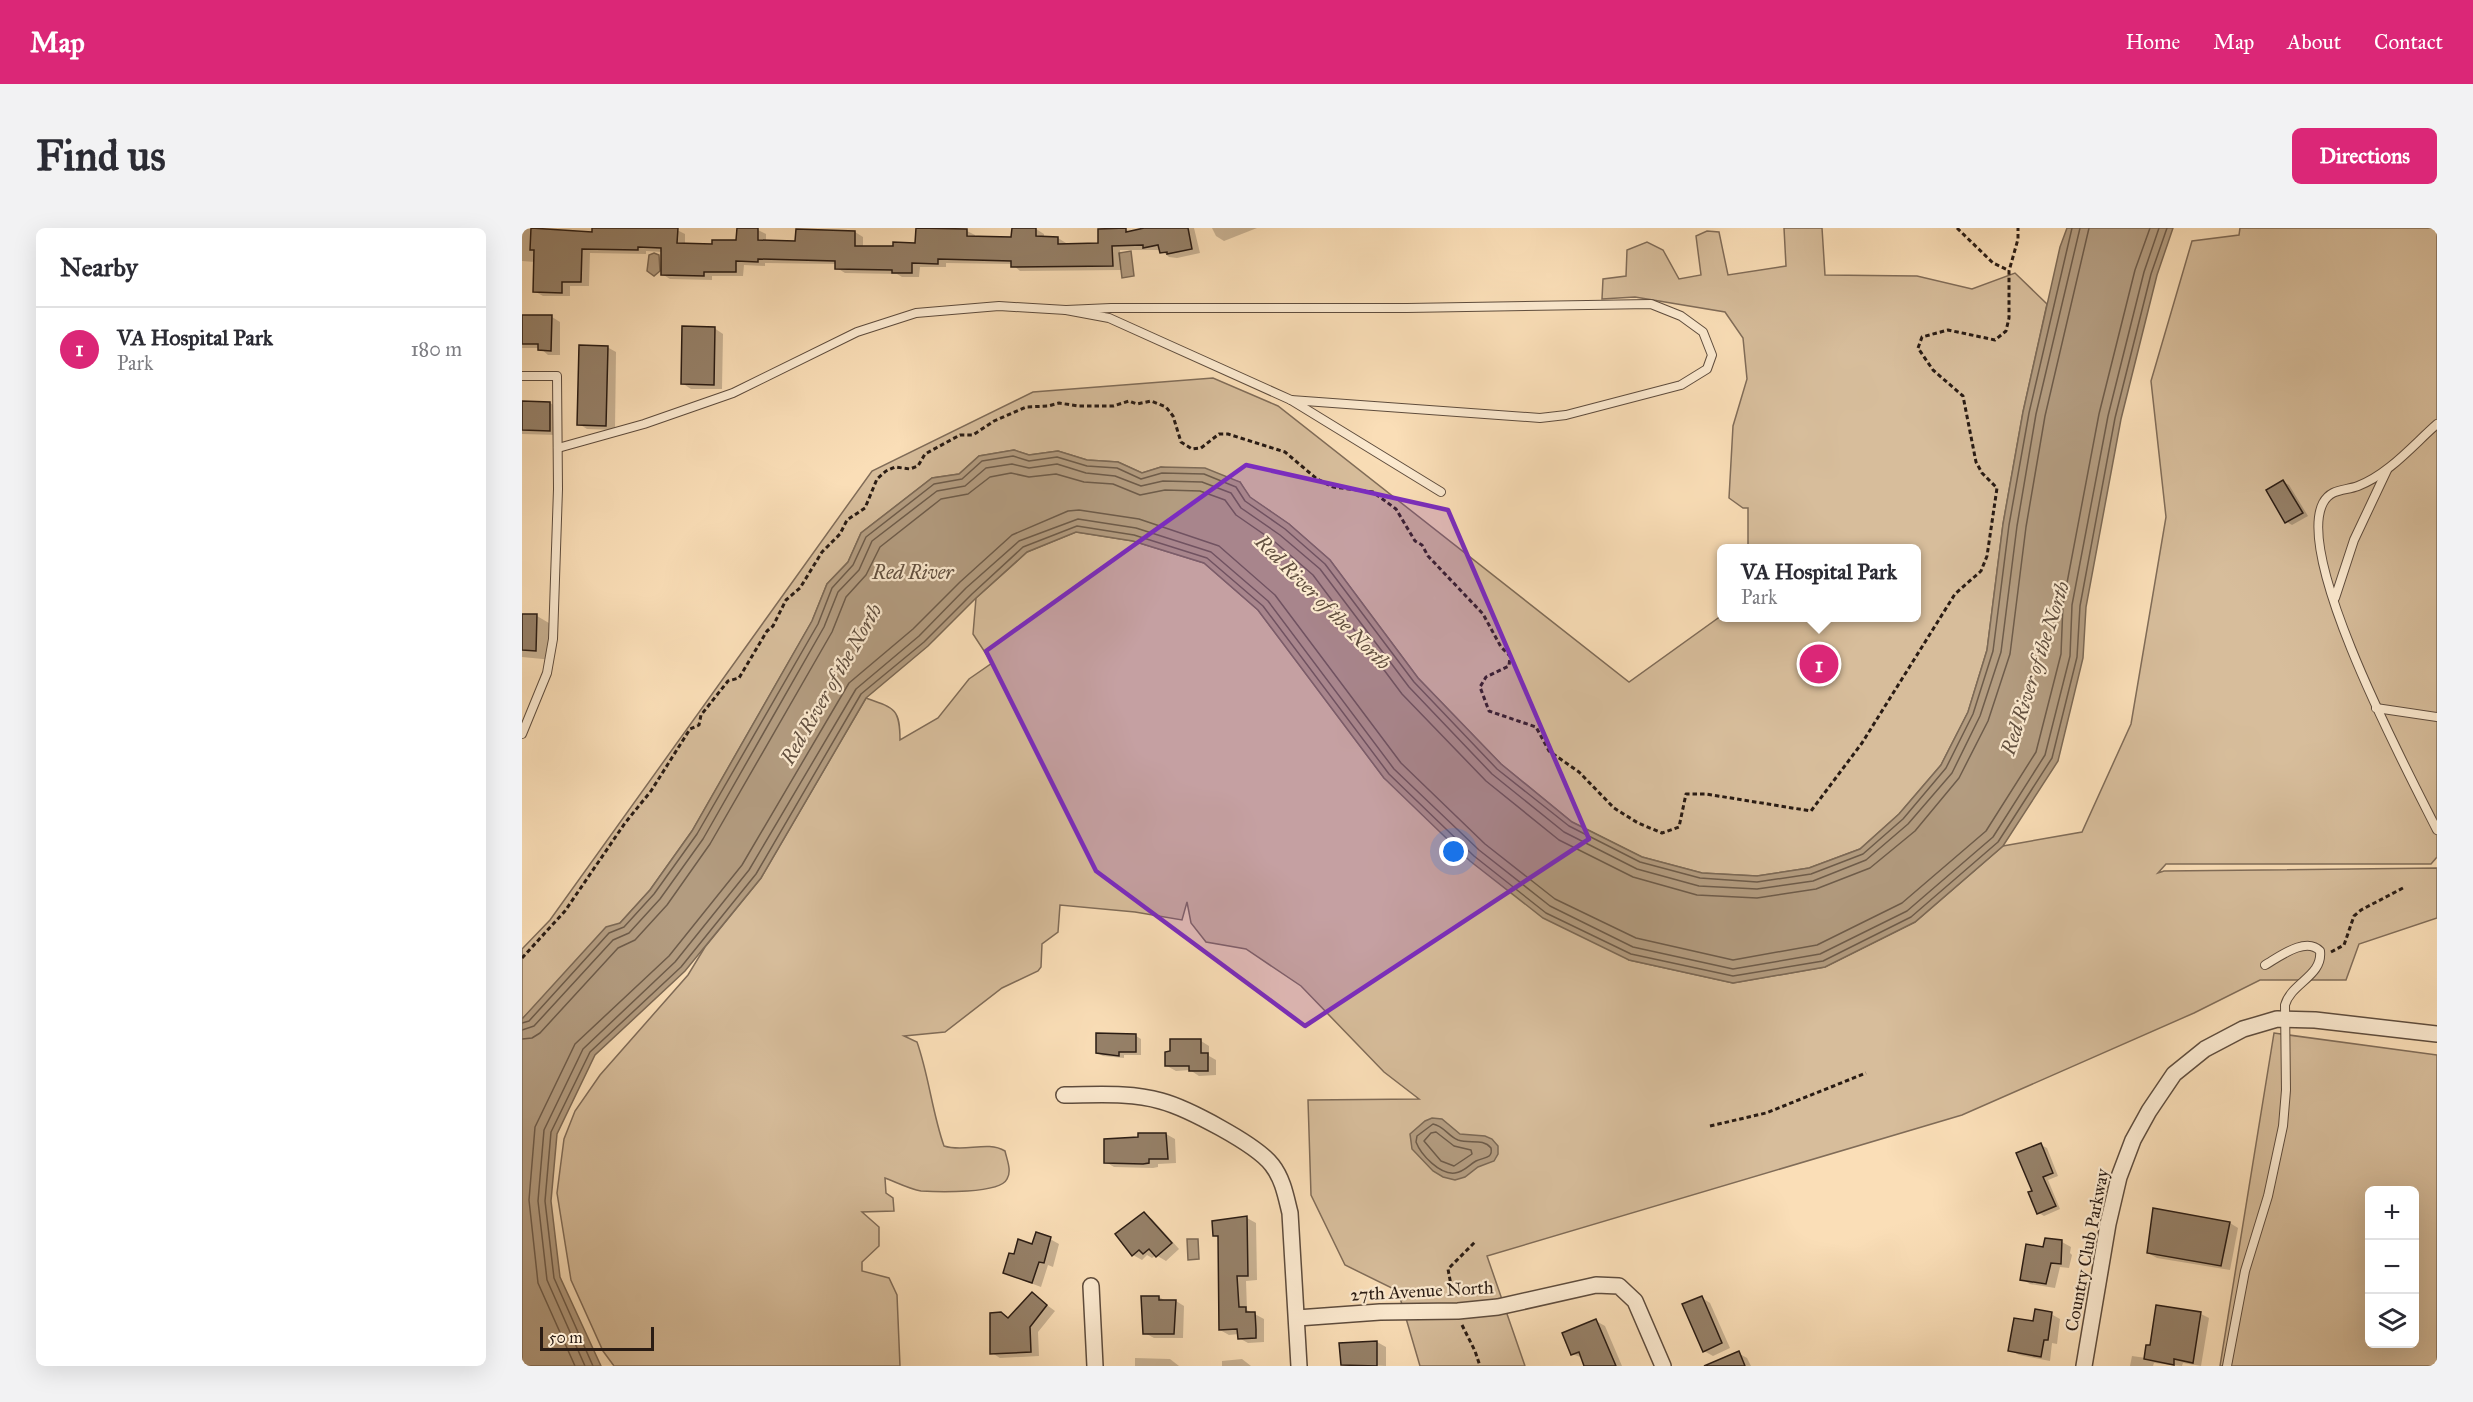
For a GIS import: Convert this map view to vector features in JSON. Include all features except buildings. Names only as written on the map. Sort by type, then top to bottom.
[{"type":"street","name":"Country Club Parkway","points":[[2084,1366],[2108,1224],[2119,1177],[2133,1140],[2174,1074],[2205,1049],[2242,1029],[2277,1019],[2315,1020],[2437,1034]]},
{"type":"street","points":[[1064,1095],[1127,1096],[1161,1101],[1187,1111],[1253,1148],[1272,1166],[1284,1188],[1290,1213],[1299,1366]]},
{"type":"street","name":"27th Avenue North","points":[[1297,1318],[1380,1312],[1458,1311],[1498,1307],[1596,1285],[1619,1286],[1635,1301],[1663,1366]]},
{"type":"street","points":[[1091,1286],[1095,1366]]},
{"type":"lane","points":[[558,448],[644,424],[733,393],[857,332],[916,313],[999,306],[1066,310],[1651,304],[1681,316],[1703,332],[1712,355],[1707,369],[1681,385],[1566,415],[1540,418],[1291,399]]},
{"type":"lane","points":[[1066,310],[1108,318],[1291,399],[1441,492]]},
{"type":"lane","points":[[522,376],[557,376],[558,448],[553,639],[547,673],[522,734]]},
{"type":"lane","points":[[2437,424],[2388,469],[2359,486],[2335,491],[2324,502],[2318,520],[2319,546],[2334,599],[2357,665],[2437,830]]},
{"type":"lane","points":[[2334,599],[2354,540],[2388,469]]},
{"type":"lane","points":[[2376,708],[2437,717]]},
{"type":"lane","points":[[2227,1366],[2245,1271],[2268,1196],[2283,1126],[2288,996],[2316,970],[2321,957],[2318,948],[2299,947],[2265,964]]},
{"type":"path","points":[[1957,228],[1993,262],[2009,271]]},
{"type":"path","points":[[522,958],[565,911],[619,832],[651,791],[690,729],[699,725],[701,715],[728,681],[739,678],[767,631],[773,626],[786,600],[800,588],[822,552],[840,534],[847,520],[865,508],[877,479],[886,471],[895,468],[910,469],[918,466],[926,454],[960,435],[973,435],[994,421],[1026,407],[1059,403],[1077,406],[1113,406],[1129,401],[1137,404],[1151,401],[1166,407],[1173,416],[1181,442],[1192,449],[1201,447],[1219,434],[1228,434],[1285,452],[1317,479],[1334,487],[1373,492],[1396,509],[1415,541],[1422,545],[1428,556],[1483,614],[1501,647],[1510,656],[1509,666],[1486,678],[1480,687],[1489,711],[1536,727],[1550,751],[1579,772],[1614,808],[1638,822],[1662,833],[1679,827],[1686,794],[1706,794],[1811,811],[1862,743],[1955,594],[1981,571],[1988,556],[1997,488],[1982,473],[1976,462],[1963,396],[1933,370],[1918,348],[1922,337],[1948,330],[1995,340],[2006,331],[2009,318],[2009,271],[2018,238],[2018,228]]},
{"type":"path","points":[[2321,957],[2344,945],[2354,916],[2361,910],[2403,888]]},
{"type":"path","points":[[1710,1126],[1766,1113],[1866,1073]]},
{"type":"highlighted area","points":[[1246,465],[1448,510],[1589,839],[1305,1026],[1096,871],[986,651]]},
{"type":"shaded area","points":[[1784,228],[1822,228],[1825,275],[1917,276],[1972,289],[2015,273],[2047,304],[2023,412],[2003,524],[1987,650],[1968,712],[1941,765],[1899,814],[1860,849],[1809,868],[1757,876],[1702,873],[1642,857],[1572,822],[1501,764],[1418,678],[1330,560],[1289,524],[1249,497],[1240,482],[1161,467],[1142,473],[1118,462],[1087,460],[1058,451],[1029,455],[1014,450],[979,456],[959,474],[932,478],[861,533],[848,562],[827,584],[812,621],[692,831],[650,890],[620,923],[522,1019],[522,949],[550,920],[872,471],[1033,392],[1213,378],[1278,406],[1629,682],[1717,619],[1717,622],[1921,622],[1921,544],[1748,544],[1748,508],[1743,508],[1729,498],[1733,426],[1747,379],[1743,338],[1725,312],[1635,297],[1602,299],[1603,279],[1626,276],[1627,250],[1647,242],[1663,250],[1679,279],[1701,275],[1696,236],[1707,231],[1719,232],[1728,275],[1786,266]]},
{"type":"shaded area","points":[[2240,228],[2437,228],[2437,857],[2431,864],[2166,864],[2158,873],[2164,871],[2437,868],[2437,918],[2359,944],[2346,980],[2260,980],[2194,1013],[1962,1115],[1487,1256],[1525,1366],[1420,1366],[1398,1291],[1345,1265],[1311,1195],[1308,1100],[1419,1099],[1384,1072],[1301,986],[1246,949],[1206,942],[1191,923],[1187,902],[1182,920],[1135,912],[1060,905],[1058,932],[1042,944],[1041,967],[1038,971],[1002,988],[945,1032],[904,1036],[917,1042],[944,1146],[998,1148],[1005,1151],[1009,1173],[1002,1184],[967,1191],[921,1191],[885,1178],[886,1193],[893,1198],[894,1211],[862,1212],[879,1227],[879,1246],[862,1262],[862,1271],[889,1278],[897,1295],[900,1366],[614,1366],[603,1351],[571,1280],[557,1193],[564,1139],[575,1111],[600,1075],[688,975],[705,947],[761,878],[866,698],[884,704],[894,711],[899,722],[900,740],[938,718],[969,679],[992,663],[973,634],[976,598],[1027,552],[1076,532],[1133,541],[1204,563],[1258,610],[1384,778],[1629,960],[1733,983],[1825,967],[1915,922],[2003,846],[2082,832],[2131,724],[2166,517],[2151,381],[2192,241],[2239,235]]},
{"type":"shaded area","points":[[2274,1033],[2437,1055],[2437,1366],[2220,1366]]},
{"type":"water","name":"Red River","points":[[2067,228],[2173,228],[2157,275],[2121,419],[2086,607],[2083,658],[2058,761],[2003,846],[1915,922],[1825,967],[1733,983],[1629,960],[1543,918],[1470,861],[1384,778],[1258,610],[1204,563],[1133,541],[1076,532],[1027,552],[928,646],[866,698],[761,878],[685,971],[595,1055],[557,1134],[551,1201],[560,1277],[601,1366],[522,1366],[522,1019],[606,927],[620,923],[650,890],[692,831],[812,621],[827,584],[848,562],[861,533],[932,478],[959,474],[979,456],[1014,450],[1029,455],[1058,451],[1087,460],[1118,462],[1142,473],[1161,467],[1205,468],[1240,482],[1250,497],[1289,524],[1330,560],[1418,678],[1501,764],[1572,822],[1642,857],[1702,873],[1757,876],[1809,868],[1860,849],[1899,814],[1941,765],[1968,712],[1987,650],[2003,524],[2023,412],[2060,247]]},
{"type":"water","points":[[1131,251],[1134,276],[1122,278],[1119,253]]},
{"type":"water","points":[[654,253],[659,255],[660,271],[654,276],[647,271],[649,255]]},
{"type":"water","points":[[1432,1118],[1442,1119],[1460,1134],[1485,1136],[1492,1139],[1498,1146],[1498,1154],[1494,1161],[1455,1180],[1433,1171],[1412,1149],[1410,1134]]},
{"type":"water","points":[[1187,1239],[1198,1239],[1199,1259],[1188,1260]]},
{"type":"place","name":"VA Hospital Park","points":[[1819,664]]},
{"type":"water label","name":"Red River of the North","points":[[1323,602]]},
{"type":"water label","name":"Red River of the North","points":[[2035,668]]},
{"type":"water label","name":"Red River of the North","points":[[831,684]]}]
